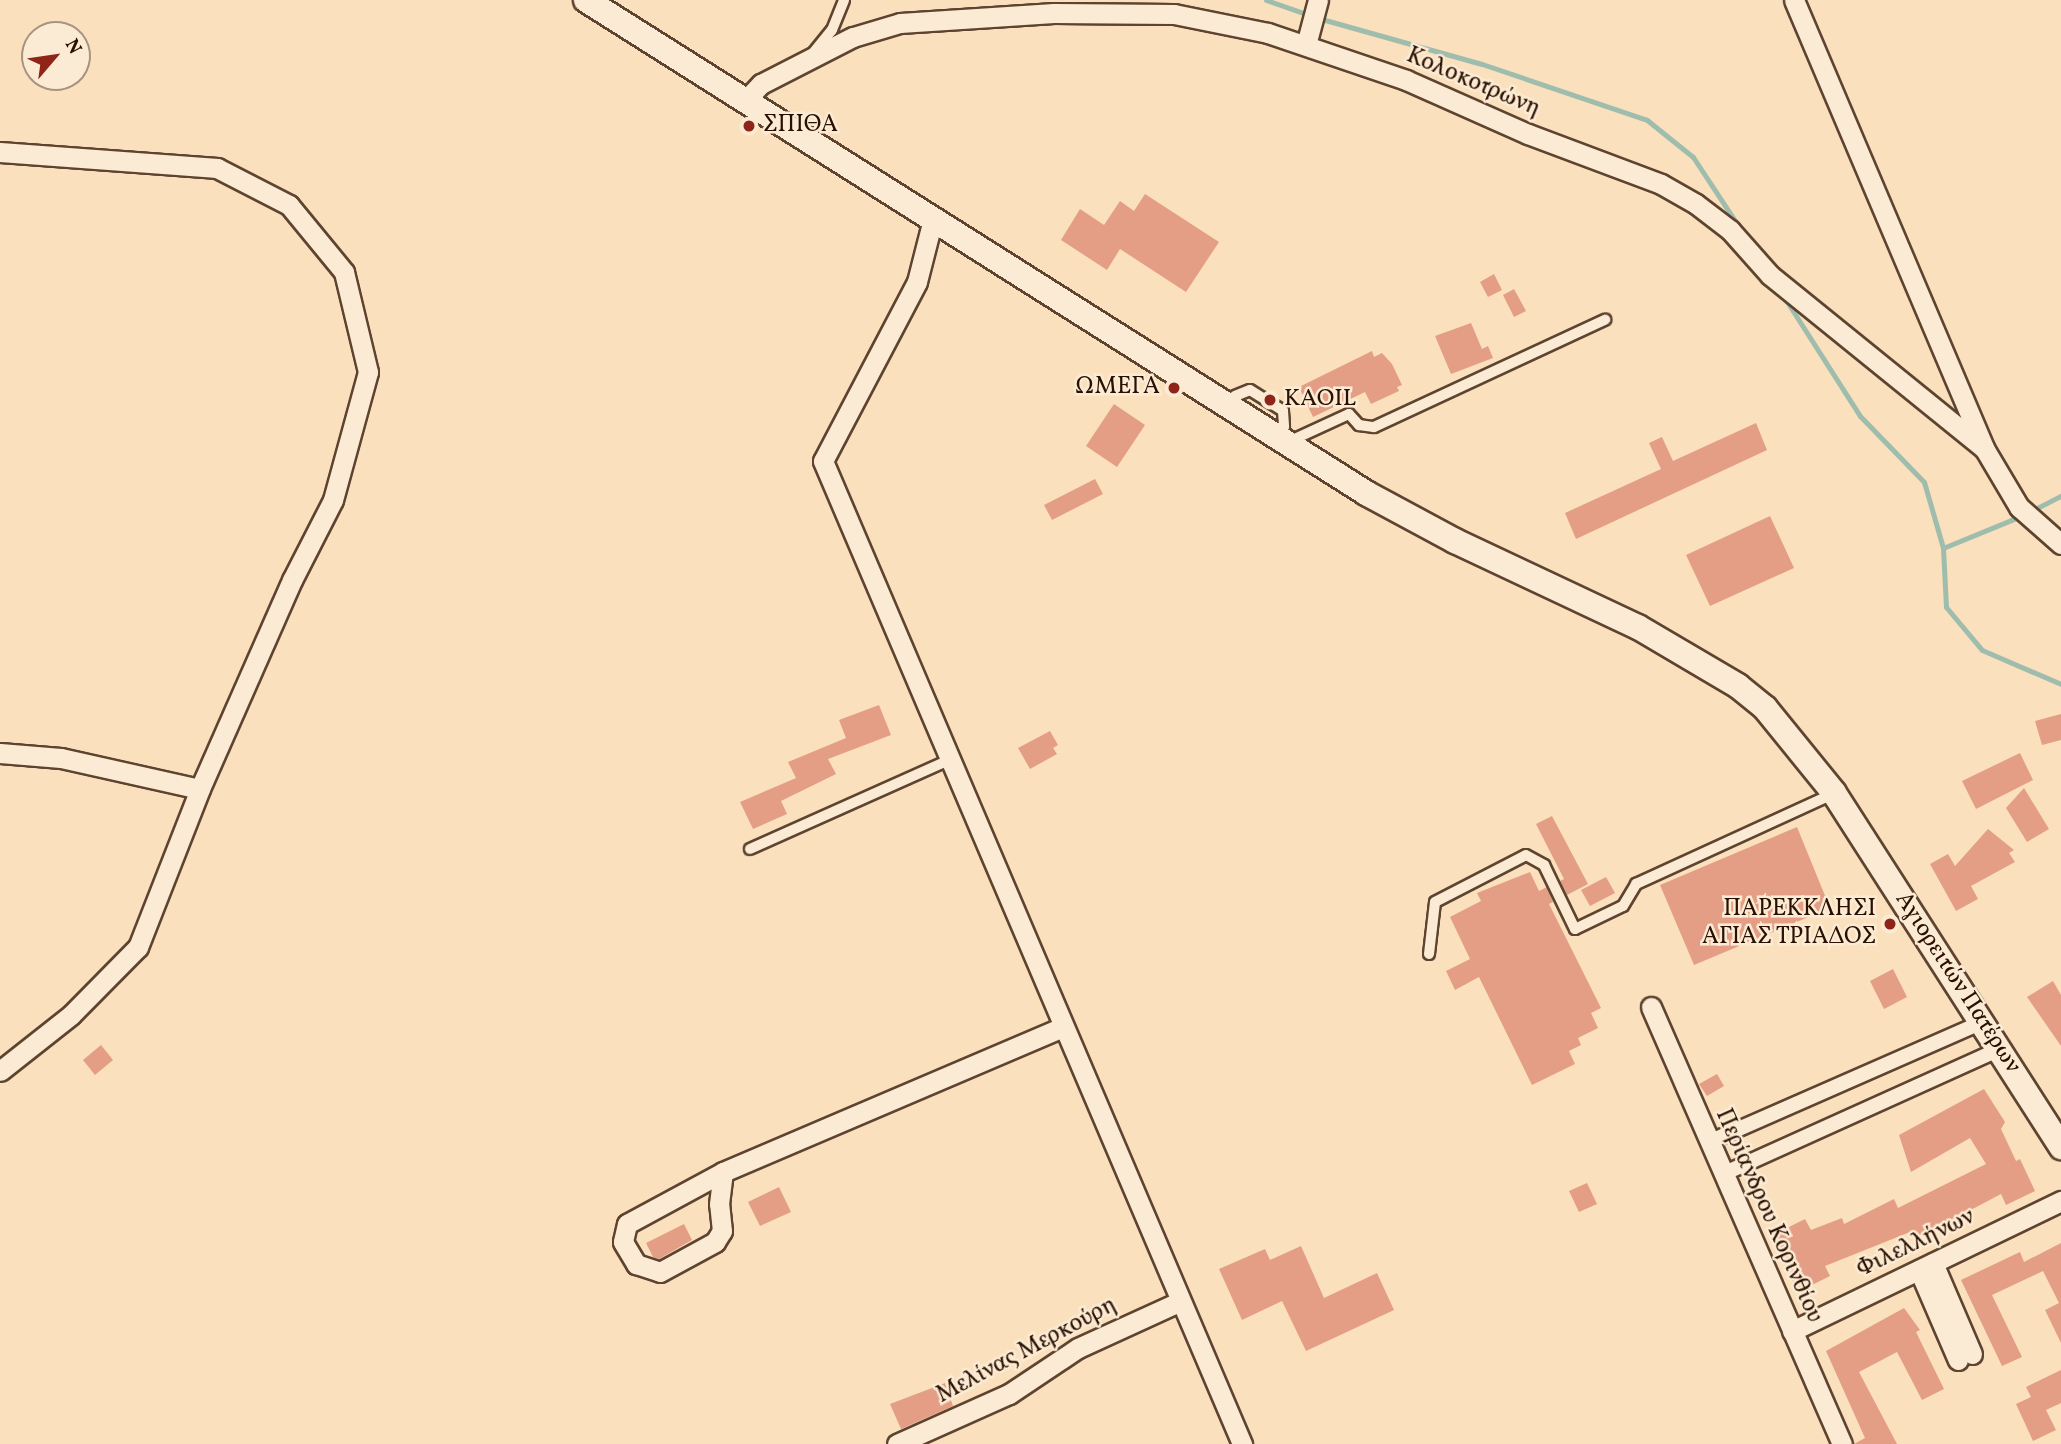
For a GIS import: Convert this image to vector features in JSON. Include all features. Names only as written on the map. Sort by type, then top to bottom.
[{"type":"street","name":"Αγιορειτών Πατέρων","points":[[586,0],[744,102],[1455,541],[1638,627],[1716,672],[1765,708],[1852,819],[2061,1147]]},
{"type":"street","points":[[1307,45],[1318,0]]},
{"type":"street","points":[[1794,0],[1984,448]]},
{"type":"street","name":"Κολοκοτρώνη","points":[[744,102],[761,84],[853,37],[900,23],[1054,13],[1174,14],[1307,45],[1406,80],[1528,134],[1661,184],[1696,204],[1730,230],[1770,275],[1984,448],[2025,514],[2061,544]]},
{"type":"street","points":[[0,152],[217,168],[289,205],[344,272],[368,372],[333,500],[292,580],[200,789],[138,947],[71,1015],[0,1071]]},
{"type":"street","points":[[933,219],[917,282],[824,461],[1062,1028],[1242,1444]]},
{"type":"street","points":[[0,753],[61,758],[200,789]]},
{"type":"street","name":"Περίανδρου Κορινθίου","points":[[1651,1007],[1842,1444]]},
{"type":"street","points":[[1709,1142],[1983,1021]]},
{"type":"street","points":[[723,1172],[719,1204],[722,1231],[715,1242],[660,1272],[645,1270],[633,1261],[622,1237],[629,1222],[723,1172],[1062,1028]]},
{"type":"street","points":[[1723,1174],[2000,1049]]},
{"type":"street","name":"Φιλελλήνων","points":[[1792,1331],[2061,1202]]},
{"type":"street","points":[[1926,1266],[1965,1357]]},
{"type":"street","name":"Μελίνας Μερκούρη","points":[[897,1444],[1009,1394],[1079,1348],[1179,1302]]},
{"type":"lane","points":[[807,61],[832,30],[843,1]]},
{"type":"lane","points":[[1235,396],[1250,390],[1283,411],[1284,435],[1349,414],[1359,425],[1374,427],[1605,320]]},
{"type":"lane","points":[[750,849],[949,761]]},
{"type":"lane","points":[[1429,954],[1435,902],[1526,855],[1545,865],[1575,929],[1623,906],[1636,884],[1834,793]]},
{"type":"building","points":[[1145,194],[1219,242],[1186,292],[1120,249],[1107,270],[1061,240],[1080,209],[1104,225],[1120,201],[1134,211]]},
{"type":"building","points":[[1494,274],[1502,290],[1488,297],[1480,282]]},
{"type":"building","points":[[1514,289],[1526,311],[1514,317],[1503,295]]},
{"type":"building","points":[[1471,323],[1482,349],[1488,346],[1493,358],[1451,374],[1435,336]]},
{"type":"building","points":[[1372,351],[1374,357],[1382,353],[1392,364],[1402,385],[1397,387],[1399,391],[1371,404],[1365,392],[1313,417],[1299,387]]},
{"type":"building","points":[[1114,404],[1145,425],[1117,467],[1086,446]]},
{"type":"building","points":[[1756,423],[1767,450],[1576,539],[1565,513],[1661,469],[1649,443],[1662,437],[1673,461]]},
{"type":"building","points":[[1095,479],[1103,494],[1052,520],[1044,505]]},
{"type":"building","points":[[1770,516],[1794,568],[1710,606],[1686,555]]},
{"type":"building","points":[[879,705],[891,735],[828,759],[836,774],[781,801],[787,814],[753,829],[740,802],[796,778],[788,762],[846,738],[839,720]]},
{"type":"building","points":[[2061,714],[2061,740],[2042,745],[2035,721]]},
{"type":"building","points":[[1050,731],[1058,745],[1053,748],[1057,754],[1030,769],[1018,748]]},
{"type":"building","points":[[2020,753],[2033,780],[1976,809],[1962,781]]},
{"type":"building","points":[[2024,788],[2049,829],[2027,842],[2006,808]]},
{"type":"building","points":[[1552,816],[1588,884],[1567,895],[1560,881],[1564,879],[1536,824]]},
{"type":"building","points":[[1797,827],[1830,908],[1694,965],[1660,885]]},
{"type":"building","points":[[1988,829],[2014,850],[2009,853],[2015,862],[1971,886],[1978,899],[1956,911],[1930,864],[1948,854],[1955,866]]},
{"type":"building","points":[[1530,872],[1539,891],[1547,887],[1553,902],[1549,904],[1601,1008],[1591,1013],[1598,1028],[1578,1038],[1581,1045],[1569,1051],[1575,1064],[1532,1085],[1479,977],[1455,990],[1446,971],[1470,959],[1450,917],[1481,901],[1477,893]]},
{"type":"building","points":[[1606,877],[1615,893],[1590,906],[1581,890]]},
{"type":"building","points":[[1893,969],[1907,997],[1884,1009],[1870,981]]},
{"type":"building","points":[[2053,981],[2061,995],[2061,1046],[2027,997]]},
{"type":"building","points":[[101,1045],[113,1060],[95,1075],[83,1060]]},
{"type":"building","points":[[1717,1074],[1724,1086],[1707,1096],[1699,1084]]},
{"type":"building","points":[[1984,1089],[2005,1122],[2001,1129],[2016,1161],[2020,1159],[2035,1191],[2006,1205],[2001,1194],[1931,1231],[1913,1237],[1910,1232],[1825,1266],[1830,1276],[1798,1292],[1771,1236],[1805,1219],[1811,1230],[1842,1218],[1844,1224],[1894,1199],[1898,1208],[1986,1164],[1970,1138],[1911,1172],[1899,1135]]},
{"type":"building","points":[[1587,1183],[1597,1204],[1579,1212],[1569,1191]]},
{"type":"building","points":[[779,1187],[791,1212],[760,1226],[748,1202]]},
{"type":"building","points":[[684,1224],[692,1240],[659,1259],[653,1257],[646,1243]]},
{"type":"building","points":[[2061,1243],[2061,1343],[2045,1310],[2059,1303],[2043,1271],[1992,1295],[2022,1357],[2002,1366],[1961,1280],[2020,1252],[2024,1262]]},
{"type":"building","points":[[1301,1246],[1324,1298],[1377,1273],[1394,1310],[1306,1351],[1282,1301],[1242,1320],[1219,1269],[1265,1249],[1270,1260]]},
{"type":"building","points":[[1904,1308],[1920,1330],[1916,1332],[1944,1389],[1922,1400],[1897,1352],[1859,1372],[1897,1444],[1854,1444],[1865,1438],[1826,1351]]},
{"type":"building","points":[[2061,1370],[2061,1403],[2046,1410],[2056,1430],[2033,1441],[2016,1404],[2031,1397],[2026,1387]]},
{"type":"building","points":[[945,1383],[953,1406],[901,1429],[890,1404]]},
{"type":"waterway","points":[[1266,0],[1309,15]]},
{"type":"waterway","points":[[1318,18],[1482,64],[1647,120],[1693,157],[1739,227]]},
{"type":"waterway","points":[[1784,297],[1860,416],[1924,482],[1943,548],[1946,607],[1982,650],[2061,684]]},
{"type":"waterway","points":[[2029,512],[2061,496]]},
{"type":"waterway","points":[[1943,548],[2021,516]]},
{"type":"place","name":"ΣΠΙΘΑ","points":[[749,126]]},
{"type":"place","name":"ΩΜΕΓΑ","points":[[1174,388]]},
{"type":"place","name":"KAOIL","points":[[1270,400]]},
{"type":"place","name":"ΠΑΡΕΚΚΛΗΣΙ ΑΓΙΑΣ ΤΡΙΑΔΟΣ","points":[[1890,924]]}]
